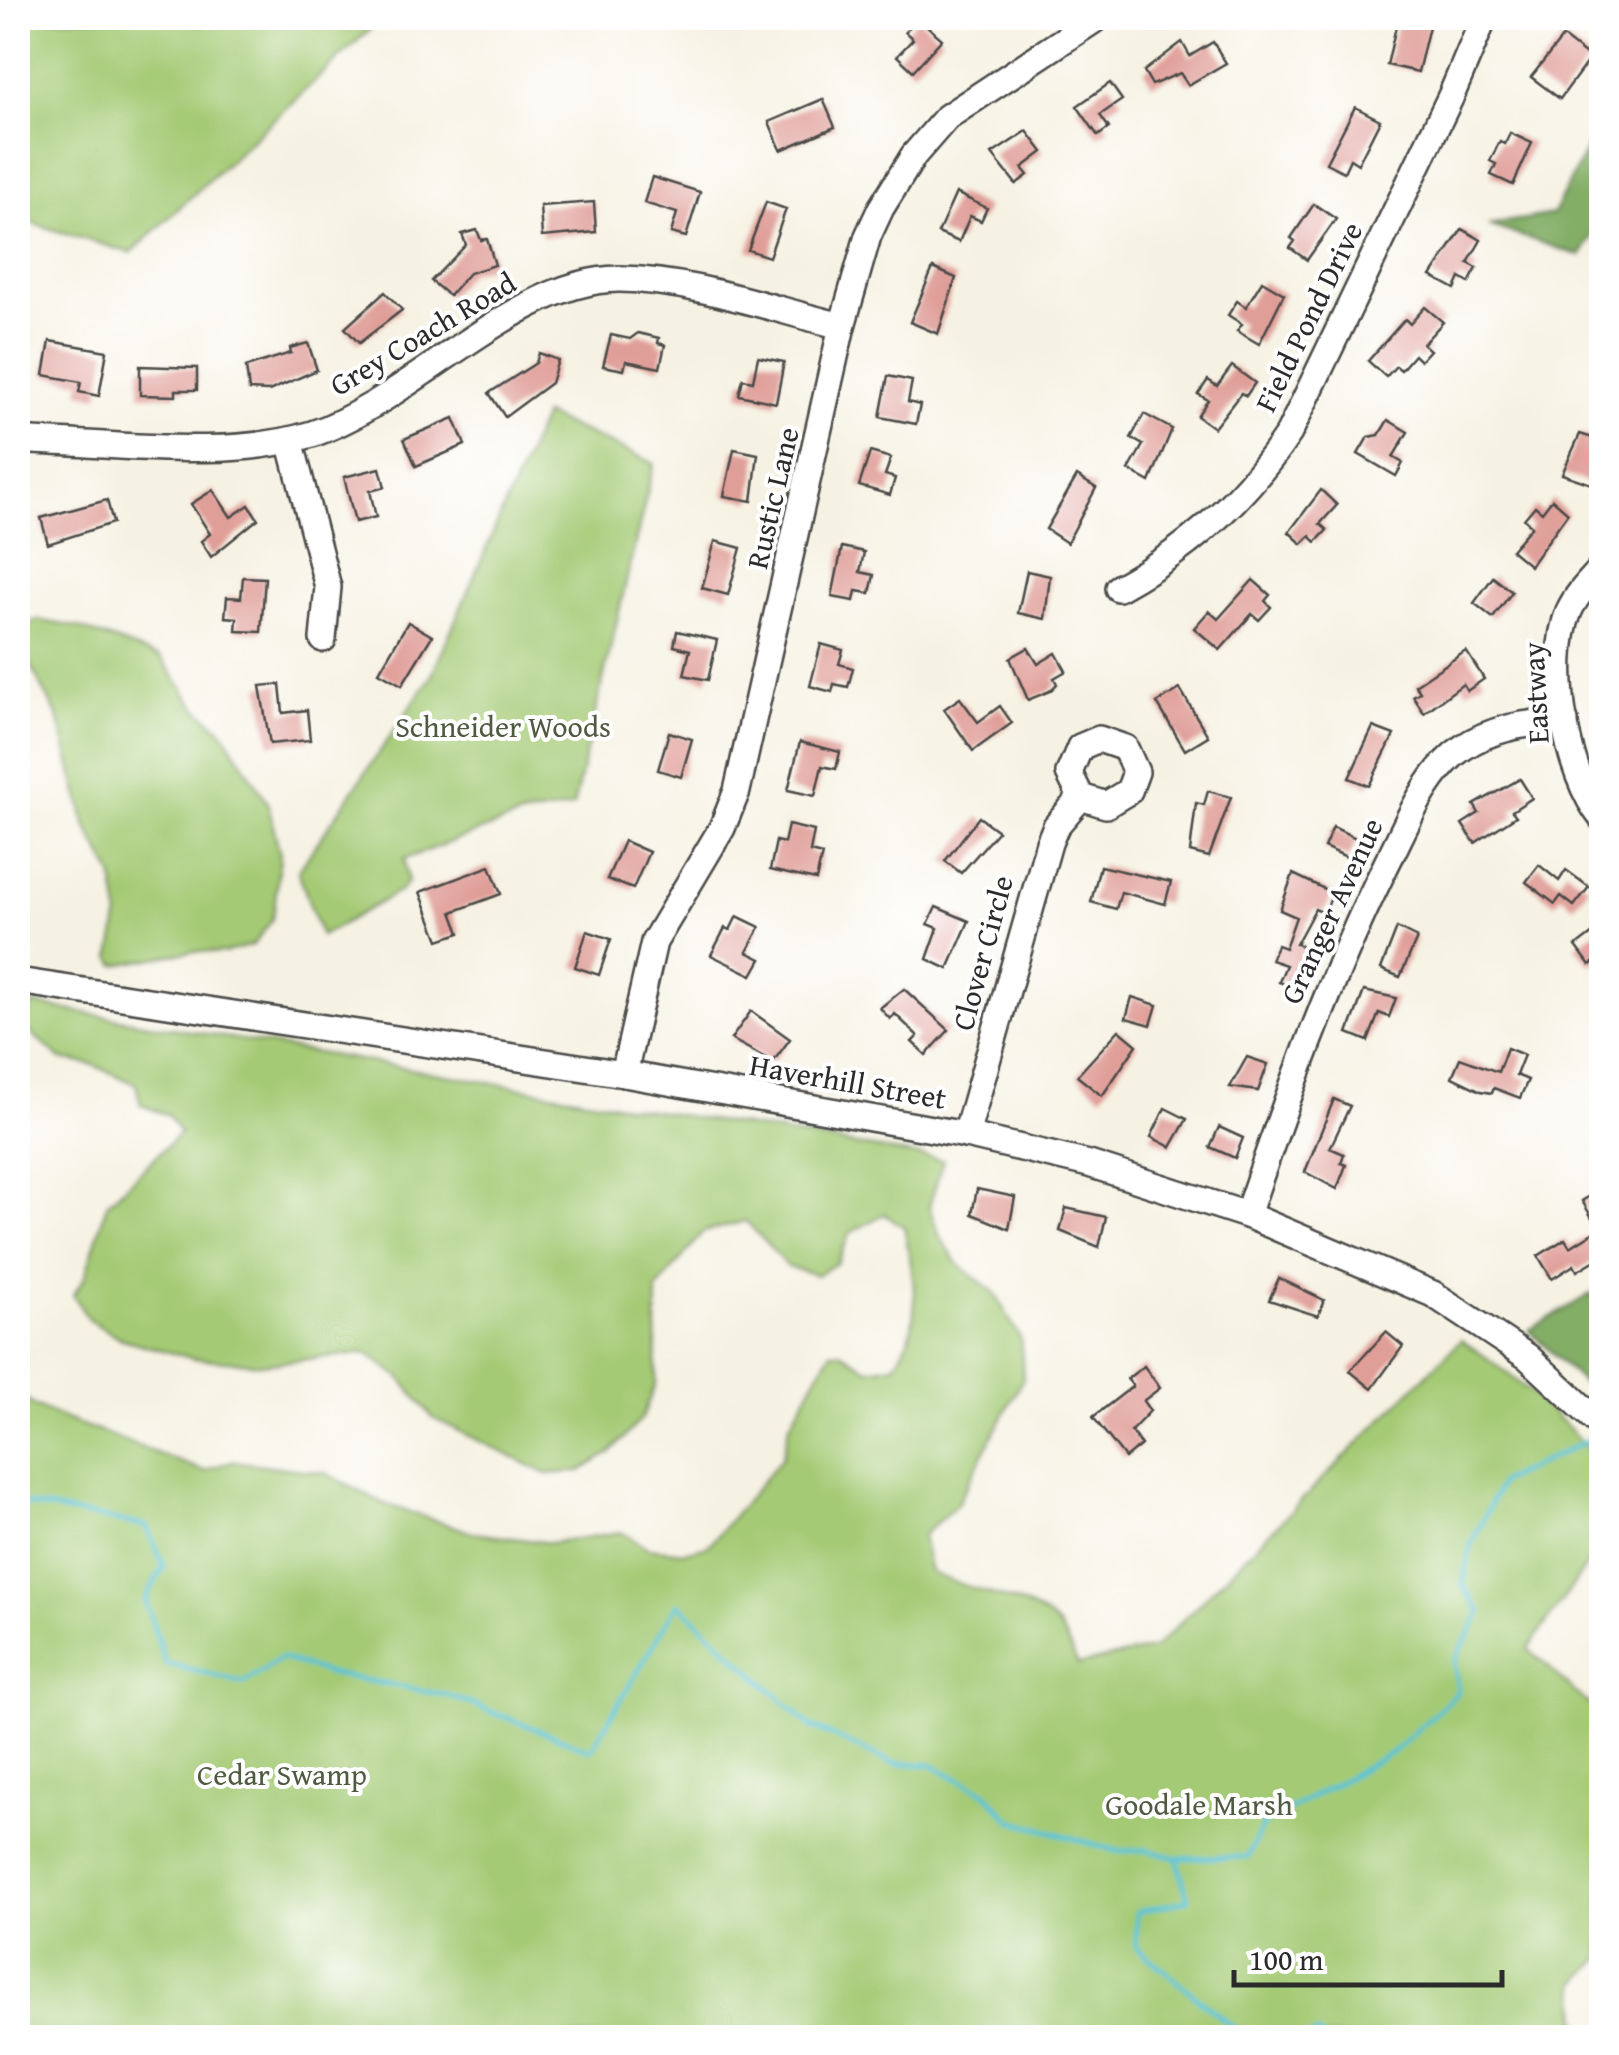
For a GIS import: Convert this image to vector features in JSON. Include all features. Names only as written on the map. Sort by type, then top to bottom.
[{"type":"street","name":"Rustic Lane","points":[[624,1074],[654,942],[722,828],[737,791],[842,326],[868,236],[896,182],[929,135],[972,98],[1097,18]]},
{"type":"street","name":"Field Pond Drive","points":[[1118,588],[1166,562],[1202,534],[1263,468],[1289,433],[1464,68],[1484,18]]},
{"type":"street","name":"Grey Coach Road","points":[[32,440],[217,446],[290,440],[352,418],[530,306],[581,284],[617,279],[662,284],[842,326]]},
{"type":"street","points":[[290,440],[328,587],[322,640]]},
{"type":"street","name":"Eastway","points":[[1602,568],[1576,599],[1565,627],[1565,721],[1576,776],[1602,818]]},
{"type":"street","name":"Granger Avenue","points":[[1247,1215],[1329,988],[1420,800],[1446,762],[1471,743],[1521,724],[1565,721]]},
{"type":"street","name":"Clover Circle","points":[[966,1135],[1040,868],[1056,826],[1081,797]]},
{"type":"street","name":"Haverhill Street","points":[[18,981],[624,1074],[966,1135],[1118,1172],[1247,1215],[1396,1276],[1452,1304],[1528,1356],[1602,1426]]},
{"type":"green space","points":[[18,18],[382,18],[131,253],[18,219]]},
{"type":"green space","points":[[1601,120],[1601,219],[1581,256],[1488,225],[1553,214]]},
{"type":"green space","name":"Schneider Woods","points":[[544,415],[654,463],[573,807],[521,816],[404,859],[408,881],[400,891],[321,936],[298,871],[431,677]]},
{"type":"green space","points":[[36,620],[77,627],[161,658],[197,708],[223,731],[268,803],[280,855],[272,920],[253,945],[224,953],[194,951],[116,965],[111,957],[119,914],[113,875],[87,828],[58,717],[23,651],[18,630]]},
{"type":"green space","name":"Cedar Swamp","points":[[32,1004],[943,1160],[929,1207],[940,1237],[959,1265],[995,1293],[1021,1340],[1023,1378],[957,1504],[922,1536],[930,1572],[1044,1615],[1062,1632],[1078,1665],[1155,1648],[1461,1340],[1535,1397],[1601,1463],[1601,1545],[1528,1649],[1601,1713],[1601,1958],[1576,1983],[1579,2021],[1601,2037],[18,2037],[18,1391],[34,1406],[204,1471],[232,1461],[325,1473],[387,1505],[474,1533],[551,1543],[621,1532],[648,1548],[684,1552],[708,1546],[782,1458],[790,1424],[831,1352],[841,1352],[868,1369],[894,1365],[904,1350],[914,1316],[911,1262],[904,1227],[884,1214],[850,1233],[837,1263],[817,1275],[788,1267],[746,1221],[703,1232],[657,1289],[656,1382],[642,1418],[610,1453],[580,1471],[547,1474],[433,1418],[400,1377],[366,1353],[262,1364],[191,1358],[122,1339],[89,1320],[73,1295],[85,1277],[107,1204],[180,1133],[168,1115],[141,1105],[136,1084],[94,1065],[61,1059],[23,1026]]},
{"type":"green space","points":[[1601,1288],[1601,1401],[1529,1330]]},
{"type":"building","points":[[918,18],[942,39],[913,71],[897,56],[913,39],[905,32]]},
{"type":"building","points":[[1398,18],[1431,18],[1418,72],[1387,65]]},
{"type":"building","points":[[1563,37],[1590,58],[1560,99],[1531,77]]},
{"type":"building","points":[[1182,42],[1190,56],[1213,42],[1226,63],[1188,85],[1180,73],[1152,85],[1144,71]]},
{"type":"building","points":[[1110,83],[1122,100],[1100,115],[1109,128],[1098,136],[1077,106]]},
{"type":"building","points":[[823,99],[835,127],[781,150],[769,122]]},
{"type":"building","points":[[1355,107],[1380,120],[1358,164],[1350,159],[1344,172],[1326,163]]},
{"type":"building","points":[[1027,131],[1043,152],[1022,168],[1028,175],[1016,184],[992,154]]},
{"type":"building","points":[[1510,133],[1532,143],[1513,185],[1491,175],[1496,164],[1490,161],[1500,141],[1505,144]]},
{"type":"building","points":[[652,177],[700,192],[686,237],[671,233],[677,213],[644,203]]},
{"type":"building","points":[[956,193],[987,208],[981,221],[970,216],[959,242],[938,233]]},
{"type":"building","points":[[594,202],[596,232],[542,237],[540,206]]},
{"type":"building","points":[[766,202],[786,209],[769,257],[748,250]]},
{"type":"building","points":[[1314,204],[1336,219],[1307,260],[1290,248],[1295,241],[1291,238]]},
{"type":"building","points":[[1462,229],[1481,240],[1468,263],[1477,268],[1469,283],[1460,278],[1455,289],[1431,276]]},
{"type":"building","points":[[477,230],[481,240],[487,239],[495,265],[469,273],[449,296],[431,281],[466,245],[462,234]]},
{"type":"building","points":[[933,268],[956,278],[938,334],[910,322]]},
{"type":"building","points":[[1262,281],[1284,294],[1259,344],[1237,331],[1242,324],[1228,315],[1237,301],[1246,307]]},
{"type":"building","points":[[385,292],[402,310],[359,343],[345,328]]},
{"type":"building","points":[[1425,307],[1443,322],[1423,344],[1430,350],[1420,361],[1414,355],[1401,370],[1396,366],[1386,377],[1368,361],[1405,319],[1410,324]]},
{"type":"building","points":[[638,333],[659,338],[658,343],[665,345],[660,368],[626,361],[624,370],[603,366],[611,335],[630,339]]},
{"type":"building","points":[[50,341],[107,351],[99,396],[79,392],[81,382],[44,375]]},
{"type":"building","points":[[308,343],[317,370],[269,391],[249,390],[246,367],[291,353],[290,348]]},
{"type":"building","points":[[539,353],[558,360],[551,383],[505,417],[489,393],[536,363]]},
{"type":"building","points":[[758,357],[784,362],[776,403],[739,395],[743,379],[753,381]]},
{"type":"building","points":[[140,366],[197,368],[197,390],[176,390],[176,396],[140,395]]},
{"type":"building","points":[[1232,366],[1255,383],[1246,396],[1241,393],[1214,428],[1197,416],[1208,400],[1198,394],[1208,380],[1217,386]]},
{"type":"building","points":[[888,376],[912,381],[908,402],[920,405],[916,424],[880,417]]},
{"type":"building","points":[[1144,414],[1172,429],[1150,482],[1129,470],[1143,445],[1131,438]]},
{"type":"building","points":[[454,418],[465,445],[416,466],[404,439]]},
{"type":"building","points":[[1388,420],[1408,432],[1393,457],[1403,463],[1396,476],[1358,454],[1368,437],[1379,435]]},
{"type":"building","points":[[1580,434],[1602,441],[1602,462],[1594,485],[1562,474]]},
{"type":"building","points":[[734,449],[758,454],[752,501],[724,496]]},
{"type":"building","points":[[870,452],[891,458],[885,475],[895,478],[890,495],[859,486]]},
{"type":"building","points":[[380,468],[385,487],[370,491],[376,517],[355,522],[344,477]]},
{"type":"building","points":[[1077,476],[1096,488],[1067,543],[1046,529]]},
{"type":"building","points":[[213,490],[231,517],[249,505],[258,519],[211,557],[201,541],[210,534],[191,504]]},
{"type":"building","points":[[1321,490],[1337,505],[1320,524],[1327,530],[1316,542],[1310,536],[1302,544],[1289,532]]},
{"type":"building","points":[[1552,499],[1568,513],[1530,566],[1511,550],[1532,526],[1524,519],[1535,506],[1542,512]]},
{"type":"building","points":[[107,500],[113,523],[48,544],[41,518]]},
{"type":"building","points":[[715,541],[741,548],[728,595],[702,588]]},
{"type":"building","points":[[842,547],[864,552],[860,572],[874,575],[870,593],[856,591],[854,601],[832,597]]},
{"type":"building","points":[[1027,571],[1050,576],[1045,619],[1018,613]]},
{"type":"building","points":[[243,577],[265,578],[261,632],[236,631],[237,618],[225,617],[227,597],[241,598]]},
{"type":"building","points":[[1493,577],[1512,592],[1493,618],[1474,603]]},
{"type":"building","points":[[1253,580],[1270,595],[1265,601],[1271,607],[1259,620],[1252,614],[1220,650],[1194,628],[1209,611],[1218,619]]},
{"type":"building","points":[[408,622],[432,636],[402,685],[379,672]]},
{"type":"building","points":[[677,631],[717,640],[708,680],[684,675],[690,650],[674,646]]},
{"type":"building","points":[[821,644],[843,650],[839,664],[853,668],[848,687],[834,684],[832,692],[810,686]]},
{"type":"building","points":[[1028,648],[1038,664],[1056,653],[1066,671],[1054,678],[1057,684],[1050,691],[1028,700],[1010,658]]},
{"type":"building","points":[[1466,651],[1484,679],[1467,691],[1463,684],[1424,713],[1413,696],[1420,692],[1415,685]]},
{"type":"building","points":[[280,684],[283,713],[307,710],[310,740],[270,744],[260,686]]},
{"type":"building","points":[[1180,689],[1208,736],[1185,750],[1157,703]]},
{"type":"building","points":[[960,698],[978,722],[1000,706],[1012,723],[973,751],[944,709]]},
{"type":"building","points":[[1373,727],[1394,735],[1369,786],[1349,778]]},
{"type":"building","points":[[669,732],[692,739],[681,777],[658,770]]},
{"type":"building","points":[[800,742],[840,752],[836,769],[822,766],[815,796],[788,790]]},
{"type":"building","points":[[1520,779],[1532,798],[1512,811],[1516,816],[1475,843],[1462,824],[1479,813],[1474,805]]},
{"type":"building","points":[[1208,791],[1231,797],[1209,857],[1190,852],[1196,803],[1204,805]]},
{"type":"building","points":[[979,817],[998,831],[961,873],[945,861]]},
{"type":"building","points":[[788,825],[814,831],[810,852],[822,855],[816,880],[770,870],[776,841],[784,843]]},
{"type":"building","points":[[1333,827],[1358,839],[1349,858],[1324,847]]},
{"type":"building","points":[[624,841],[649,852],[633,889],[607,879]]},
{"type":"building","points":[[1539,865],[1559,881],[1566,870],[1589,887],[1574,906],[1561,896],[1555,904],[1526,882]]},
{"type":"building","points":[[490,866],[501,894],[452,912],[460,933],[439,940],[420,892]]},
{"type":"building","points":[[1100,866],[1171,882],[1165,904],[1121,892],[1116,909],[1091,902]]},
{"type":"building","points":[[1293,874],[1333,893],[1324,913],[1315,909],[1296,944],[1304,947],[1300,958],[1308,961],[1298,989],[1279,982],[1286,965],[1271,960],[1277,945],[1285,948],[1296,917],[1280,910]]},
{"type":"building","points":[[936,907],[969,921],[948,969],[927,959],[938,928],[928,924]]},
{"type":"building","points":[[737,916],[760,927],[747,952],[761,959],[752,975],[711,955],[725,928],[730,930]]},
{"type":"building","points":[[1602,926],[1602,957],[1590,965],[1576,946]]},
{"type":"building","points":[[1397,928],[1417,938],[1400,977],[1381,969]]},
{"type":"building","points":[[587,931],[611,939],[599,975],[575,967]]},
{"type":"building","points":[[904,989],[949,1030],[926,1055],[912,1042],[918,1036],[895,1014],[890,1019],[880,1008]]},
{"type":"building","points":[[1364,991],[1396,998],[1389,1017],[1379,1013],[1368,1041],[1348,1033]]},
{"type":"building","points":[[1132,997],[1157,1005],[1151,1025],[1126,1018]]},
{"type":"building","points":[[751,1011],[790,1039],[773,1062],[731,1039]]},
{"type":"building","points":[[1119,1030],[1137,1045],[1102,1096],[1077,1076]]},
{"type":"building","points":[[1507,1048],[1524,1055],[1516,1075],[1528,1080],[1520,1098],[1494,1088],[1492,1093],[1481,1091],[1452,1077],[1460,1058],[1498,1072]]},
{"type":"building","points":[[1247,1057],[1268,1064],[1258,1091],[1230,1087]]},
{"type":"building","points":[[1334,1099],[1350,1106],[1330,1148],[1344,1154],[1341,1163],[1346,1165],[1337,1189],[1305,1172]]},
{"type":"building","points":[[1165,1108],[1187,1119],[1171,1147],[1151,1137]]},
{"type":"building","points":[[1219,1127],[1243,1138],[1235,1158],[1210,1147]]},
{"type":"building","points":[[1602,1188],[1602,1256],[1577,1271],[1574,1265],[1552,1279],[1538,1256],[1565,1239],[1570,1247],[1599,1229],[1582,1201]]},
{"type":"building","points":[[977,1189],[1015,1197],[1009,1229],[972,1214]]},
{"type":"building","points":[[1066,1208],[1106,1217],[1099,1247],[1060,1231]]},
{"type":"building","points":[[1279,1278],[1324,1300],[1318,1316],[1269,1300]]},
{"type":"building","points":[[1386,1332],[1403,1346],[1372,1389],[1350,1371]]},
{"type":"building","points":[[1144,1366],[1160,1388],[1143,1401],[1150,1411],[1131,1431],[1141,1445],[1125,1458],[1093,1417],[1133,1386],[1127,1379]]},
{"type":"waterway","points":[[1177,1858],[1248,1857],[1263,1824],[1393,1752],[1458,1692],[1454,1661],[1481,1613],[1463,1586],[1471,1544],[1501,1482],[1591,1439]]},
{"type":"waterway","points":[[18,1503],[146,1526],[164,1566],[145,1600],[165,1663],[244,1683],[281,1658],[326,1673],[450,1696],[591,1750],[678,1603],[810,1726],[892,1763],[931,1765],[985,1792],[1011,1820],[1117,1851],[1146,1850],[1177,1858],[1188,1900],[1137,1912],[1136,1947],[1246,2038]]},
{"type":"waterway","points":[[1306,2038],[1318,2034],[1321,2038]]},
{"type":"park label","name":"Goodale Marsh","points":[[1199,1805]]}]
